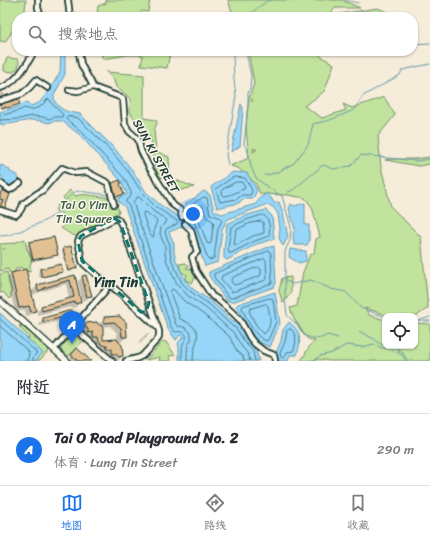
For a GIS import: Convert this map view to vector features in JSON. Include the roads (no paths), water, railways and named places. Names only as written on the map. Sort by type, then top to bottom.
[{"type":"main road","points":[[0,301],[66,361]]},
{"type":"street","points":[[38,0],[39,12]]},
{"type":"street","points":[[68,0],[69,12]]},
{"type":"street","points":[[0,88],[17,78],[31,56]]},
{"type":"street","points":[[69,90],[78,91],[93,87],[81,64],[79,56]]},
{"type":"street","points":[[0,101],[22,94],[36,80],[48,88]]},
{"type":"street","name":"SUN KI STREET","points":[[93,87],[123,99],[125,124],[129,131],[138,139],[141,151],[149,167],[173,205],[180,210],[182,217]]},
{"type":"street","points":[[0,210],[16,216],[23,204],[35,194],[43,190],[62,168],[75,172],[87,172],[108,183],[114,204]]},
{"type":"street","points":[[0,183],[10,190],[20,183]]},
{"type":"street","points":[[126,361],[138,358],[144,354],[159,337],[159,333],[157,327],[149,303],[124,233],[118,219],[114,218],[81,236],[78,241],[84,264],[120,293],[157,327]]},
{"type":"street","points":[[185,224],[191,230],[197,252],[192,257],[196,271],[212,296],[240,320],[255,344],[264,351],[274,355],[275,361]]},
{"type":"street","points":[[54,349],[106,290]]},
{"type":"street","points":[[141,312],[146,312],[148,310],[149,303]]},
{"type":"street","points":[[73,327],[112,361]]},
{"type":"water","points":[[61,56],[65,56],[65,74],[54,95],[56,104],[66,111],[80,114],[114,148],[133,171],[146,192],[159,204],[180,218],[184,226],[169,232],[174,244],[176,260],[185,280],[193,289],[212,302],[235,323],[237,322],[249,342],[256,350],[259,361],[179,361],[178,343],[183,337],[180,335],[176,340],[168,329],[125,207],[119,202],[118,198],[127,194],[121,181],[80,135],[62,121],[54,121],[49,123],[32,120],[3,125],[0,124],[0,112],[17,107],[27,102],[30,106],[39,103],[49,91],[60,72]]},
{"type":"water","points":[[241,104],[243,108],[240,146],[231,152]]},
{"type":"water","points":[[0,165],[18,175],[20,181],[10,186],[6,185],[0,174]]},
{"type":"water","points":[[233,172],[247,173],[257,190],[253,199],[243,199],[239,203],[217,208],[211,187]]},
{"type":"water","points":[[204,191],[210,195],[214,211],[222,214],[256,204],[261,197],[268,193],[274,203],[279,202],[283,213],[288,237],[283,246],[279,238],[280,228],[278,214],[273,207],[267,204],[228,219],[222,229],[218,262],[205,266],[184,207]]},
{"type":"water","points":[[305,203],[305,225],[309,225],[309,241],[307,245],[294,245],[293,234],[295,229],[289,209],[291,204],[294,206]]},
{"type":"water","points":[[266,210],[272,216],[274,239],[257,244],[227,260],[224,258],[227,224],[244,216]]},
{"type":"water","points":[[274,246],[276,283],[274,287],[232,302],[226,300],[209,276],[209,272]]},
{"type":"water","points":[[290,249],[306,251],[306,261],[299,263],[289,257]]},
{"type":"water","points":[[275,292],[280,323],[270,347],[259,342],[249,331],[236,306],[238,304]]},
{"type":"water","points":[[0,313],[43,353],[35,361],[0,361]]},
{"type":"water","points":[[289,322],[296,329],[300,341],[297,355],[290,355],[288,361],[278,361],[276,353],[281,341],[283,330]]},
{"type":"waterway","points":[[253,12],[267,1],[272,0]]},
{"type":"waterway","points":[[345,0],[358,3]]},
{"type":"waterway","points":[[418,44],[430,43]]},
{"type":"waterway","points":[[228,165],[226,155],[236,96],[233,56]]},
{"type":"waterway","points":[[247,56],[251,76],[250,89],[248,93],[244,144],[248,151],[251,167],[256,178],[282,196],[291,227],[290,241],[285,252],[285,299],[287,315],[298,324],[305,336],[322,338],[328,335],[338,338]]},
{"type":"waterway","points":[[264,175],[278,172],[294,163],[308,145],[313,124],[330,120],[354,110],[363,96],[400,75],[402,70],[430,64]]},
{"type":"waterway","points":[[288,192],[293,190],[323,165],[333,169],[351,166],[361,155],[416,161],[430,159]]},
{"type":"waterway","points":[[0,236],[15,233],[48,219],[57,213],[69,197],[75,192],[79,191],[109,195]]},
{"type":"waterway","points":[[286,281],[293,284],[311,280],[331,289],[346,292],[361,308],[382,316]]},
{"type":"waterway","points":[[418,321],[430,317]]},
{"type":"waterway","points":[[423,321],[430,321]]},
{"type":"waterway","points":[[359,331],[382,344]]},
{"type":"waterway","points":[[313,361],[320,356],[332,353],[346,345],[363,347],[373,344],[382,348],[391,349],[402,355],[406,361]]},
{"type":"waterway","points":[[398,349],[408,361]]},
{"type":"place","name":"Tai O Road Playground No. 2","points":[[72,344]]},
{"type":"district","name":"Yim Tin","points":[[116,282]]},
{"type":"park label","name":"Tai O Yim Tin Square","points":[[84,212]]}]
